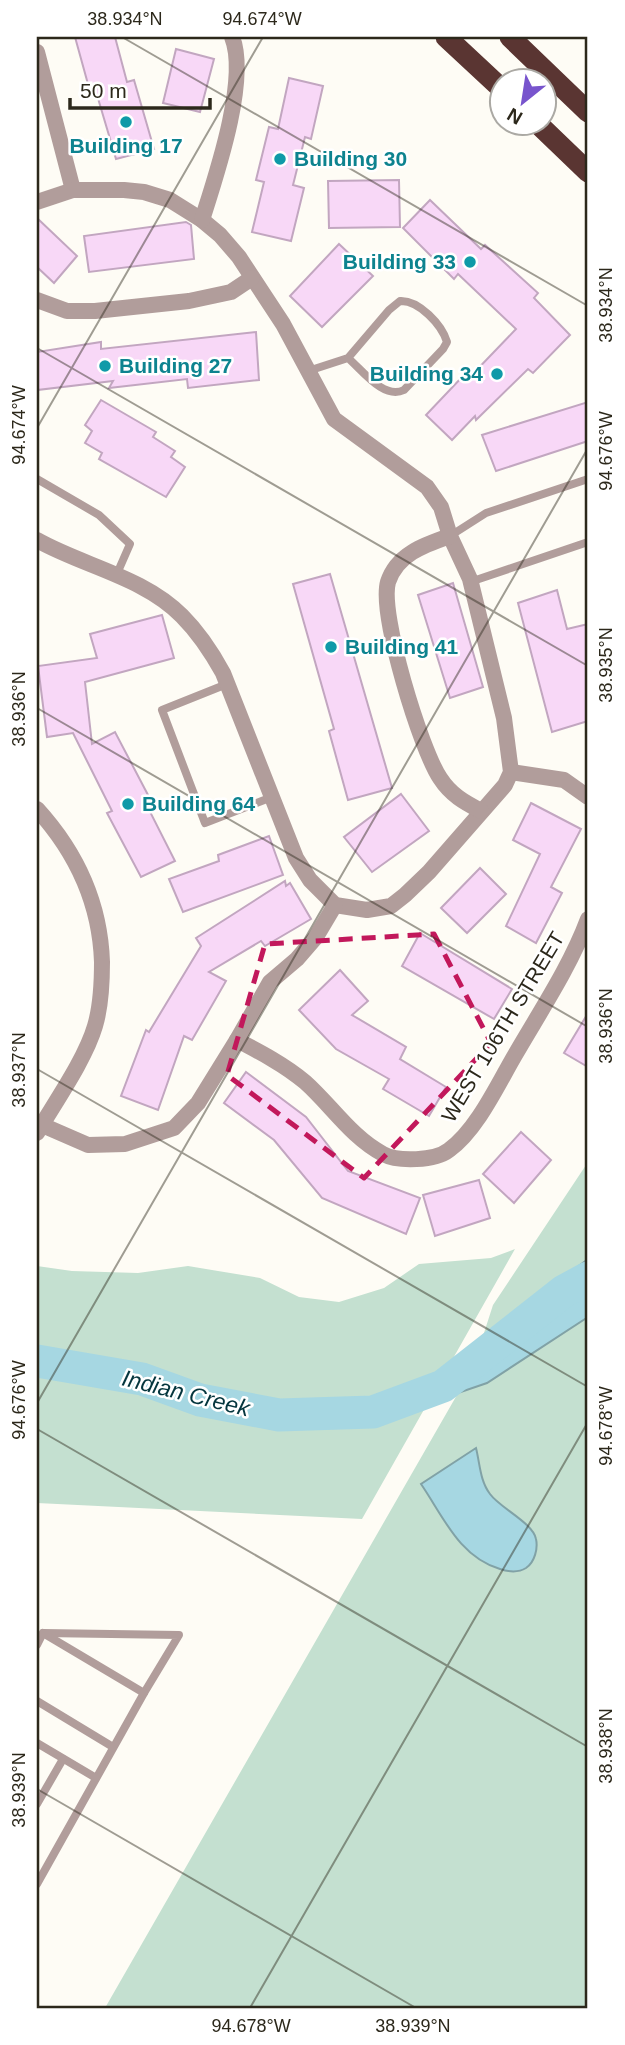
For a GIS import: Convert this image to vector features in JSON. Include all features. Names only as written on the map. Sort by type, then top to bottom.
[{"type":"highway","points":[[446,37],[489,78]]},
{"type":"highway","points":[[510,37],[588,112]]},
{"type":"highway","points":[[551,136],[588,172]]},
{"type":"street","points":[[202,220],[217,176],[237,73],[237,50],[232,37]]},
{"type":"street","points":[[37,52],[73,190]]},
{"type":"street","points":[[37,202],[73,190],[96,188],[144,192],[170,200],[202,220],[233,250],[283,324],[334,419],[427,487],[441,507],[470,582],[504,718],[511,772],[505,785],[429,872],[391,906],[367,910],[335,905],[310,880],[296,858],[228,684],[208,647],[181,614],[155,595],[117,576],[39,546]]},
{"type":"street","points":[[37,300],[67,310],[176,303],[230,292],[252,278]]},
{"type":"street","points":[[450,536],[418,547],[399,562],[389,581],[386,598],[403,676],[426,749],[438,777],[454,797],[481,811]]},
{"type":"street","points":[[511,772],[564,780],[588,797]]},
{"type":"street","points":[[37,809],[74,857],[93,901],[101,941],[102,973],[95,1026],[84,1051],[39,1129],[88,1145],[125,1144],[174,1128],[198,1103],[270,982],[297,959],[316,937],[335,905]]},
{"type":"street","name":"WEST 106TH STREET","points":[[237,1040],[303,1080],[355,1134],[384,1155],[412,1161],[447,1152],[469,1130],[493,1092],[576,950],[588,919]]},
{"type":"lane","points":[[307,371],[348,358],[388,310],[400,301],[414,304],[441,327],[447,342],[404,390],[396,394],[386,392],[348,358]]},
{"type":"lane","points":[[450,536],[486,513],[588,479]]},
{"type":"lane","points":[[37,480],[99,515],[130,544],[117,576]]},
{"type":"lane","points":[[470,582],[588,542]]},
{"type":"lane","points":[[228,684],[162,710],[205,823],[272,797]]},
{"type":"lane","points":[[37,1645],[43,1633]]},
{"type":"lane","points":[[43,1633],[144,1693]]},
{"type":"lane","points":[[37,1884],[179,1635],[43,1633]]},
{"type":"lane","points":[[37,1701],[113,1747]]},
{"type":"lane","points":[[37,1743],[96,1778]]},
{"type":"lane","points":[[37,1804],[63,1759]]},
{"type":"highlighted area","points":[[434,934],[491,1043],[364,1178],[227,1075],[265,944]]},
{"type":"green space","points":[[588,1162],[588,2008],[105,2008],[473,1367],[493,1305]]},
{"type":"green space","points":[[515,1249],[362,1519],[37,1503],[37,1266],[72,1271],[138,1273],[188,1266],[260,1278],[299,1297],[339,1302],[384,1288],[419,1264],[491,1258]]},
{"type":"water","points":[[588,1259],[588,1317],[487,1383],[458,1393],[473,1367],[525,1307]]},
{"type":"water","points":[[476,1448],[482,1478],[490,1494],[534,1533],[534,1559],[523,1570],[503,1570],[473,1555],[453,1534],[421,1484]]},
{"type":"building","name":"Building 17","points":[[75,37],[115,37],[127,82],[134,80],[154,149],[116,159],[97,95],[91,95]]},
{"type":"building","points":[[176,49],[214,59],[200,112],[163,103]]},
{"type":"building","name":"Building 30","points":[[289,78],[323,86],[311,139],[305,137],[293,185],[304,188],[291,241],[252,232],[264,182],[256,180],[269,127],[278,129]]},
{"type":"building","points":[[399,180],[400,227],[329,228],[328,181]]},
{"type":"building","points":[[430,200],[481,249],[485,245],[538,293],[534,298],[570,335],[533,373],[528,369],[452,440],[426,415],[464,375],[468,379],[516,329],[458,274],[454,279],[403,228]]},
{"type":"building","points":[[37,218],[77,256],[54,283],[37,267]]},
{"type":"building","points":[[186,222],[191,225],[194,259],[89,272],[84,236]]},
{"type":"building","points":[[339,244],[373,276],[322,327],[290,296]]},
{"type":"building","points":[[256,332],[259,380],[188,388],[187,379],[109,388],[113,381],[37,390],[37,352],[101,342],[101,349]]},
{"type":"building","points":[[101,400],[156,432],[153,437],[175,451],[171,457],[185,467],[166,497],[99,459],[102,453],[85,443],[92,431],[85,425]]},
{"type":"building","points":[[588,402],[588,441],[496,471],[482,435]]},
{"type":"building","points":[[330,574],[392,788],[348,800],[329,731],[334,729],[293,584]]},
{"type":"building","points":[[453,583],[483,687],[450,698],[418,595]]},
{"type":"building","points":[[557,590],[567,629],[588,624],[588,721],[552,732],[518,603]]},
{"type":"building","points":[[162,615],[174,658],[85,682],[92,744],[115,732],[148,795],[143,798],[175,861],[141,877],[107,813],[112,811],[73,733],[47,737],[38,666],[97,658],[90,634]]},
{"type":"building","points":[[401,794],[429,831],[372,872],[344,837]]},
{"type":"building","points":[[531,803],[581,829],[551,887],[562,893],[536,943],[506,926],[540,854],[513,840]]},
{"type":"building","points":[[269,836],[283,875],[183,912],[169,879],[219,861],[218,855]]},
{"type":"building","points":[[480,868],[506,894],[467,933],[441,908]]},
{"type":"building","points":[[285,881],[286,886],[290,883],[311,919],[265,946],[261,941],[209,972],[226,981],[192,1040],[184,1036],[158,1110],[121,1096],[146,1030],[149,1032],[201,946],[196,938]]},
{"type":"building","points":[[420,933],[512,989],[494,1019],[402,966]]},
{"type":"building","points":[[340,970],[368,1001],[352,1015],[406,1047],[400,1059],[446,1087],[429,1116],[383,1089],[389,1079],[336,1049],[299,1010]]},
{"type":"building","points":[[588,1013],[588,1067],[564,1053]]},
{"type":"building","points":[[246,1072],[306,1117],[348,1171],[420,1198],[406,1234],[322,1198],[274,1140],[224,1103]]},
{"type":"building","points":[[521,1132],[551,1160],[514,1203],[483,1174]]},
{"type":"building","points":[[479,1180],[490,1218],[435,1236],[423,1195]]},
{"type":"waterway","name":"Indian Creek","points":[[37,1361],[142,1379],[200,1400],[279,1415],[373,1412],[443,1386],[564,1291],[588,1278]]},
{"type":"place","name":"Building 17","points":[[126,122]]},
{"type":"place","name":"Building 30","points":[[280,159]]},
{"type":"place","name":"Building 33","points":[[470,262]]},
{"type":"place","name":"Building 27","points":[[105,366]]},
{"type":"place","name":"Building 34","points":[[497,374]]},
{"type":"place","name":"Building 41","points":[[331,647]]},
{"type":"place","name":"Building 64","points":[[128,804]]}]
